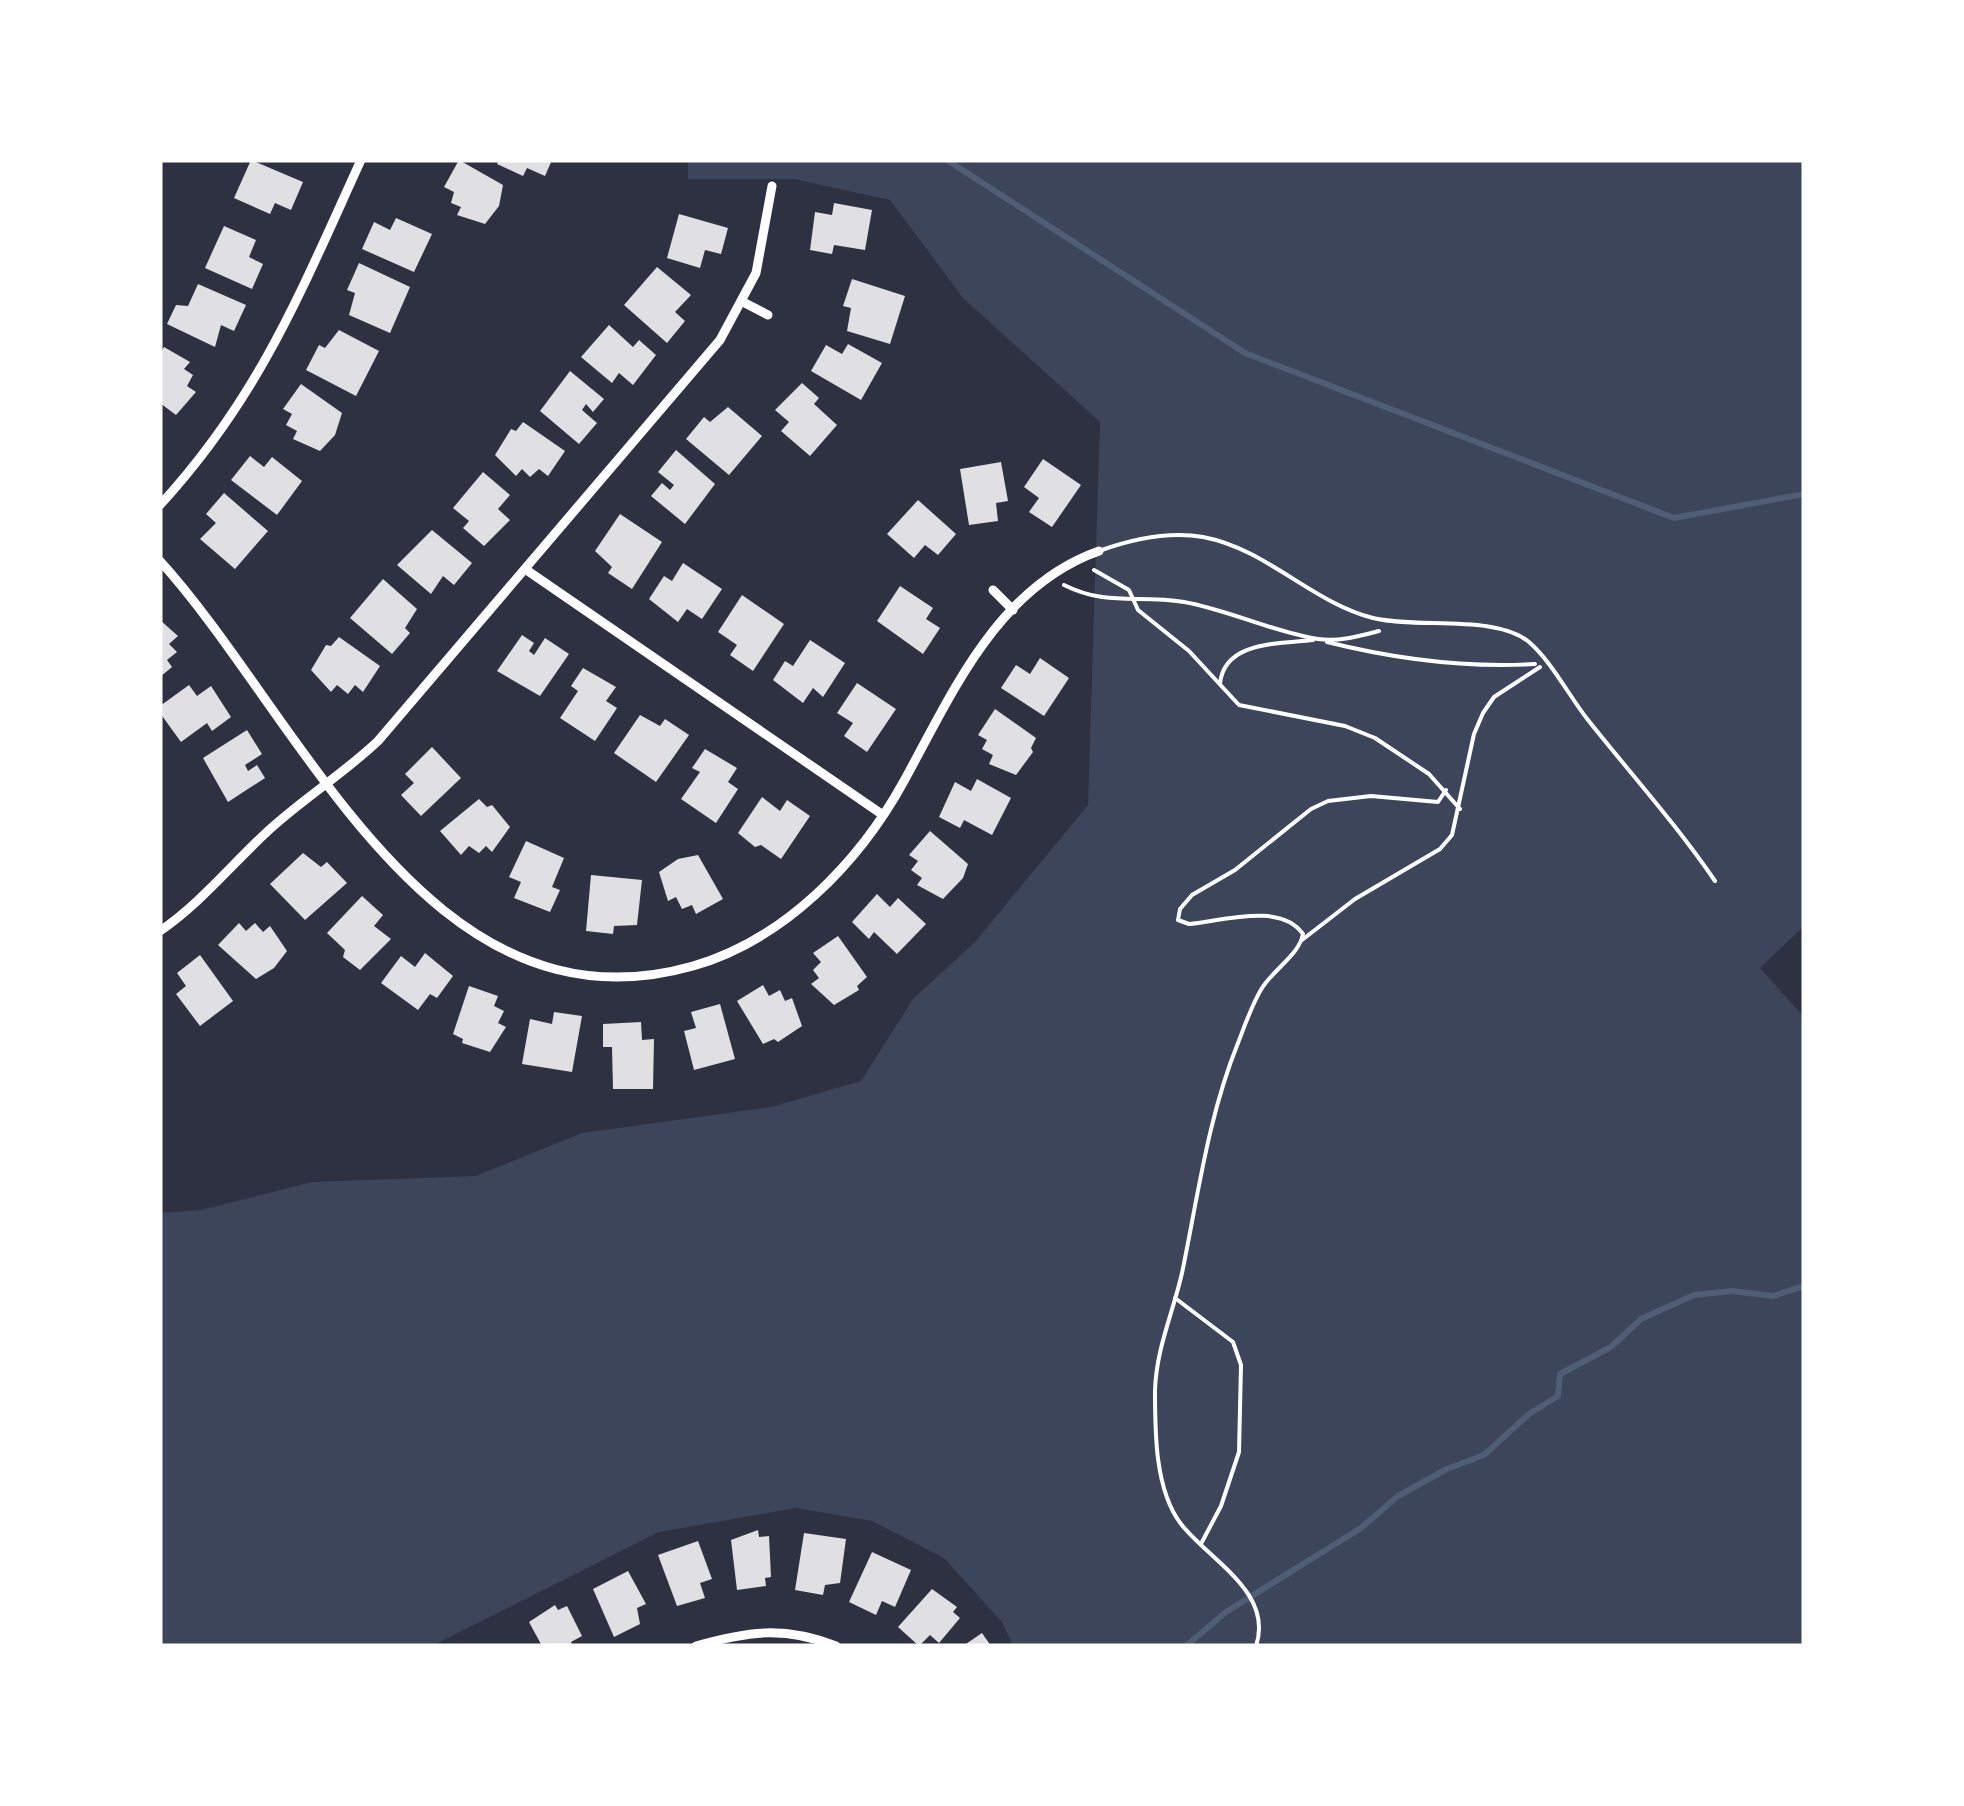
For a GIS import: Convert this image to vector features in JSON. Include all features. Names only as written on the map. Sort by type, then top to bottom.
[{"type":"street","points":[[160,505],[198,464],[258,380],[361,160]]},
{"type":"street","points":[[160,931],[378,741],[720,340],[742,302],[765,241],[772,186]]},
{"type":"street","points":[[742,302],[768,315]]},
{"type":"street","points":[[160,561],[224,637],[325,786],[388,858],[466,928],[528,961],[601,976],[675,971],[741,948],[803,905],[842,867],[883,815],[952,687],[1013,610],[1052,576],[1099,550]]},
{"type":"street","points":[[525,569],[883,815]]},
{"type":"street","points":[[993,590],[1013,610]]},
{"type":"street","points":[[696,1646],[752,1630],[810,1636],[836,1646]]},
{"type":"lane","points":[[1099,550],[1151,536],[1202,537],[1237,546],[1340,607],[1403,623],[1514,632],[1530,643],[1693,844],[1715,880]]},
{"type":"path","points":[[1079,558],[1128,590],[1138,610],[1189,651],[1239,705],[1344,726],[1375,738],[1446,790],[1460,808]]},
{"type":"path","points":[[1052,576],[1085,596],[1117,602],[1187,602],[1394,657],[1503,666],[1545,663]]},
{"type":"path","points":[[1220,684],[1225,664],[1238,653],[1319,639],[1348,639],[1403,623]]},
{"type":"path","points":[[1256,1646],[1259,1616],[1238,1580],[1180,1523],[1160,1478],[1156,1391],[1162,1340],[1205,1155],[1236,1046],[1262,988],[1302,936],[1440,849],[1452,835],[1474,734],[1483,713],[1494,697],[1545,663]]},
{"type":"path","points":[[1302,936],[1295,923],[1280,917],[1188,924],[1178,920],[1180,910],[1192,895],[1234,870],[1310,809],[1328,801],[1371,796],[1438,802],[1446,790]]},
{"type":"path","points":[[1174,1298],[1233,1342],[1241,1365],[1239,1452],[1222,1506],[1202,1542]]},
{"type":"shaded area","points":[[688,160],[1804,160],[1804,926],[1760,968],[1804,1017],[1804,1646],[1013,1646],[1002,1622],[944,1558],[872,1521],[796,1508],[659,1532],[432,1646],[160,1646],[160,1213],[201,1210],[312,1182],[476,1176],[582,1133],[771,1107],[861,1081],[913,999],[975,942],[1088,805],[1100,422],[963,298],[890,200],[794,179],[688,179]]},
{"type":"building","points":[[251,160],[303,182],[291,210],[275,203],[270,214],[234,198]]},
{"type":"building","points":[[459,160],[503,185],[499,206],[485,224],[457,215],[461,207],[451,203],[454,192],[444,187]]},
{"type":"building","points":[[499,160],[552,160],[545,176],[527,168],[523,176],[497,164]]},
{"type":"building","points":[[834,203],[872,210],[865,250],[834,245],[832,254],[810,250],[815,212],[832,215]]},
{"type":"building","points":[[679,214],[728,228],[721,254],[705,250],[700,268],[667,258]]},
{"type":"building","points":[[396,218],[432,234],[414,272],[362,249],[374,222],[390,230]]},
{"type":"building","points":[[224,226],[256,240],[249,257],[263,264],[252,289],[205,268]]},
{"type":"building","points":[[359,263],[410,287],[390,333],[349,315],[355,293],[347,290]]},
{"type":"building","points":[[657,267],[691,295],[675,312],[685,321],[667,343],[624,305]]},
{"type":"building","points":[[852,279],[905,296],[890,344],[847,331],[851,308],[843,306]]},
{"type":"building","points":[[198,284],[246,305],[234,331],[221,325],[215,347],[167,324],[176,305],[188,306]]},
{"type":"building","points":[[609,325],[633,347],[639,340],[656,355],[633,385],[619,373],[612,383],[581,357]]},
{"type":"building","points":[[339,330],[379,351],[356,396],[306,370],[319,345],[325,348]]},
{"type":"building","points":[[848,344],[882,363],[861,400],[811,371],[826,345],[842,354]]},
{"type":"building","points":[[164,347],[190,362],[184,369],[193,375],[187,386],[196,392],[176,415],[160,403],[160,353]]},
{"type":"building","points":[[570,371],[604,399],[593,412],[586,404],[582,410],[597,423],[579,444],[540,411]]},
{"type":"building","points":[[802,383],[819,398],[814,404],[837,425],[810,456],[781,431],[789,422],[775,410]]},
{"type":"building","points":[[301,384],[342,413],[335,435],[320,451],[293,439],[297,431],[286,425],[292,414],[283,409]]},
{"type":"building","points":[[728,407],[762,436],[729,475],[686,439],[704,417],[710,422]]},
{"type":"building","points":[[523,422],[565,451],[548,476],[539,469],[530,477],[522,469],[516,476],[495,455],[511,429],[516,431]]},
{"type":"building","points":[[676,450],[715,484],[685,524],[651,496],[662,483],[670,490],[674,485],[658,472]]},
{"type":"building","points":[[250,456],[264,467],[272,457],[302,481],[277,515],[231,480]]},
{"type":"building","points":[[1043,459],[1081,485],[1052,527],[1029,512],[1039,498],[1024,487]]},
{"type":"building","points":[[1001,462],[1008,501],[996,503],[998,521],[969,525],[960,469]]},
{"type":"building","points":[[483,472],[510,495],[498,509],[510,520],[484,546],[463,528],[469,521],[453,508]]},
{"type":"building","points":[[224,493],[268,531],[235,569],[200,539],[216,523],[206,514]]},
{"type":"building","points":[[918,500],[956,534],[938,555],[925,545],[914,558],[887,534]]},
{"type":"building","points":[[620,514],[662,542],[632,589],[608,573],[612,567],[595,551]]},
{"type":"building","points":[[432,530],[472,563],[454,585],[443,576],[431,594],[397,565]]},
{"type":"building","points":[[683,563],[722,589],[702,619],[687,609],[678,622],[649,599],[664,576],[672,581]]},
{"type":"building","points":[[383,579],[417,609],[405,628],[410,633],[392,654],[350,618]]},
{"type":"building","points":[[900,586],[933,608],[926,619],[940,628],[923,654],[877,621]]},
{"type":"building","points":[[742,595],[784,624],[753,671],[730,655],[737,645],[718,632]]},
{"type":"building","points":[[160,620],[178,636],[169,644],[177,652],[167,660],[172,667],[160,677]]},
{"type":"building","points":[[522,635],[534,643],[529,651],[534,655],[545,638],[569,654],[540,696],[497,671]]},
{"type":"building","points":[[339,637],[380,666],[363,692],[355,685],[348,694],[337,685],[331,692],[311,670],[326,645],[331,646]]},
{"type":"building","points":[[810,640],[845,663],[823,697],[813,688],[803,703],[773,680],[785,661],[793,666]]},
{"type":"building","points":[[1040,658],[1069,678],[1044,716],[1001,688],[1016,665],[1030,674]]},
{"type":"building","points":[[583,668],[616,687],[606,701],[617,708],[595,741],[560,718],[578,691],[571,686]]},
{"type":"building","points":[[857,683],[896,709],[867,752],[844,736],[853,723],[837,713]]},
{"type":"building","points":[[189,685],[197,696],[211,686],[231,717],[212,731],[207,723],[181,742],[160,713],[160,706]]},
{"type":"building","points":[[995,709],[1036,738],[1033,752],[1016,775],[989,764],[993,755],[982,749],[987,740],[978,735]]},
{"type":"building","points":[[640,715],[660,726],[665,719],[689,735],[656,782],[614,753]]},
{"type":"building","points":[[247,730],[262,754],[245,765],[248,771],[257,765],[265,778],[228,802],[203,758]]},
{"type":"building","points":[[432,747],[461,778],[421,816],[401,795],[414,783],[405,774]]},
{"type":"building","points":[[705,749],[737,768],[728,782],[738,789],[716,823],[681,799],[700,772],[692,768]]},
{"type":"building","points":[[977,779],[1011,798],[992,835],[964,820],[960,828],[939,817],[955,782],[971,791]]},
{"type":"building","points":[[762,797],[780,811],[787,800],[810,816],[781,859],[761,845],[755,847],[738,833]]},
{"type":"building","points":[[479,799],[487,807],[492,805],[510,827],[492,852],[486,846],[479,853],[469,846],[461,855],[440,831]]},
{"type":"building","points":[[930,831],[968,864],[963,878],[943,899],[917,885],[922,878],[911,870],[918,861],[909,855]]},
{"type":"building","points":[[526,841],[564,858],[552,887],[560,890],[550,912],[514,898],[521,882],[509,877]]},
{"type":"building","points":[[303,853],[321,867],[327,862],[347,883],[305,920],[270,884]]},
{"type":"building","points":[[698,855],[723,899],[696,914],[692,905],[682,909],[676,897],[668,901],[659,872],[678,859]]},
{"type":"building","points":[[591,875],[642,880],[637,925],[614,926],[613,934],[586,931]]},
{"type":"building","points":[[877,894],[890,907],[898,898],[926,924],[897,954],[874,932],[869,939],[852,922]]},
{"type":"building","points":[[362,896],[383,915],[374,926],[391,939],[360,970],[343,957],[345,950],[327,933]]},
{"type":"building","points":[[239,923],[246,931],[255,923],[263,932],[270,926],[287,951],[274,968],[256,979],[218,945]]},
{"type":"building","points":[[838,936],[867,977],[857,986],[859,990],[834,1005],[811,984],[819,978],[813,970],[821,962],[813,953]]},
{"type":"building","points":[[425,953],[453,976],[437,998],[430,994],[418,1010],[381,983],[401,956],[415,967]]},
{"type":"building","points":[[200,955],[233,1001],[200,1026],[176,994],[186,986],[177,973]]},
{"type":"building","points":[[763,985],[769,996],[780,990],[785,1001],[792,998],[802,1026],[778,1042],[774,1039],[763,1044],[737,1001]]},
{"type":"building","points":[[469,986],[498,996],[494,1006],[504,1011],[498,1023],[506,1027],[490,1052],[462,1043],[463,1039],[453,1034]]},
{"type":"building","points":[[720,1004],[735,1059],[694,1070],[684,1031],[696,1028],[691,1012]]},
{"type":"building","points":[[554,1012],[582,1016],[572,1072],[522,1064],[530,1019],[552,1024]]},
{"type":"building","points":[[641,1022],[642,1040],[654,1039],[653,1089],[613,1089],[612,1047],[603,1047],[603,1024]]},
{"type":"building","points":[[758,1530],[759,1537],[769,1536],[771,1577],[765,1578],[766,1586],[737,1590],[731,1540]]},
{"type":"building","points":[[804,1533],[846,1539],[840,1583],[825,1585],[823,1595],[795,1590]]},
{"type":"building","points":[[698,1541],[712,1579],[700,1583],[705,1598],[677,1606],[658,1555]]},
{"type":"building","points":[[872,1552],[911,1570],[895,1607],[882,1601],[876,1615],[849,1602]]},
{"type":"building","points":[[628,1571],[646,1604],[637,1608],[640,1624],[614,1637],[593,1589]]},
{"type":"building","points":[[932,1589],[957,1607],[953,1612],[960,1618],[939,1643],[930,1635],[919,1646],[898,1627]]},
{"type":"building","points":[[555,1605],[558,1610],[567,1606],[582,1636],[571,1642],[573,1646],[542,1646],[529,1622]]},
{"type":"building","points":[[982,1633],[991,1646],[963,1646]]},
{"type":"waterway","points":[[947,160],[1245,353],[1674,518],[1804,494]]},
{"type":"waterway","points":[[1186,1646],[1226,1612],[1361,1528],[1398,1496],[1447,1469],[1484,1455],[1529,1414],[1558,1396],[1560,1374],[1611,1347],[1641,1319],[1694,1295],[1732,1291],[1773,1296],[1804,1286]]}]
